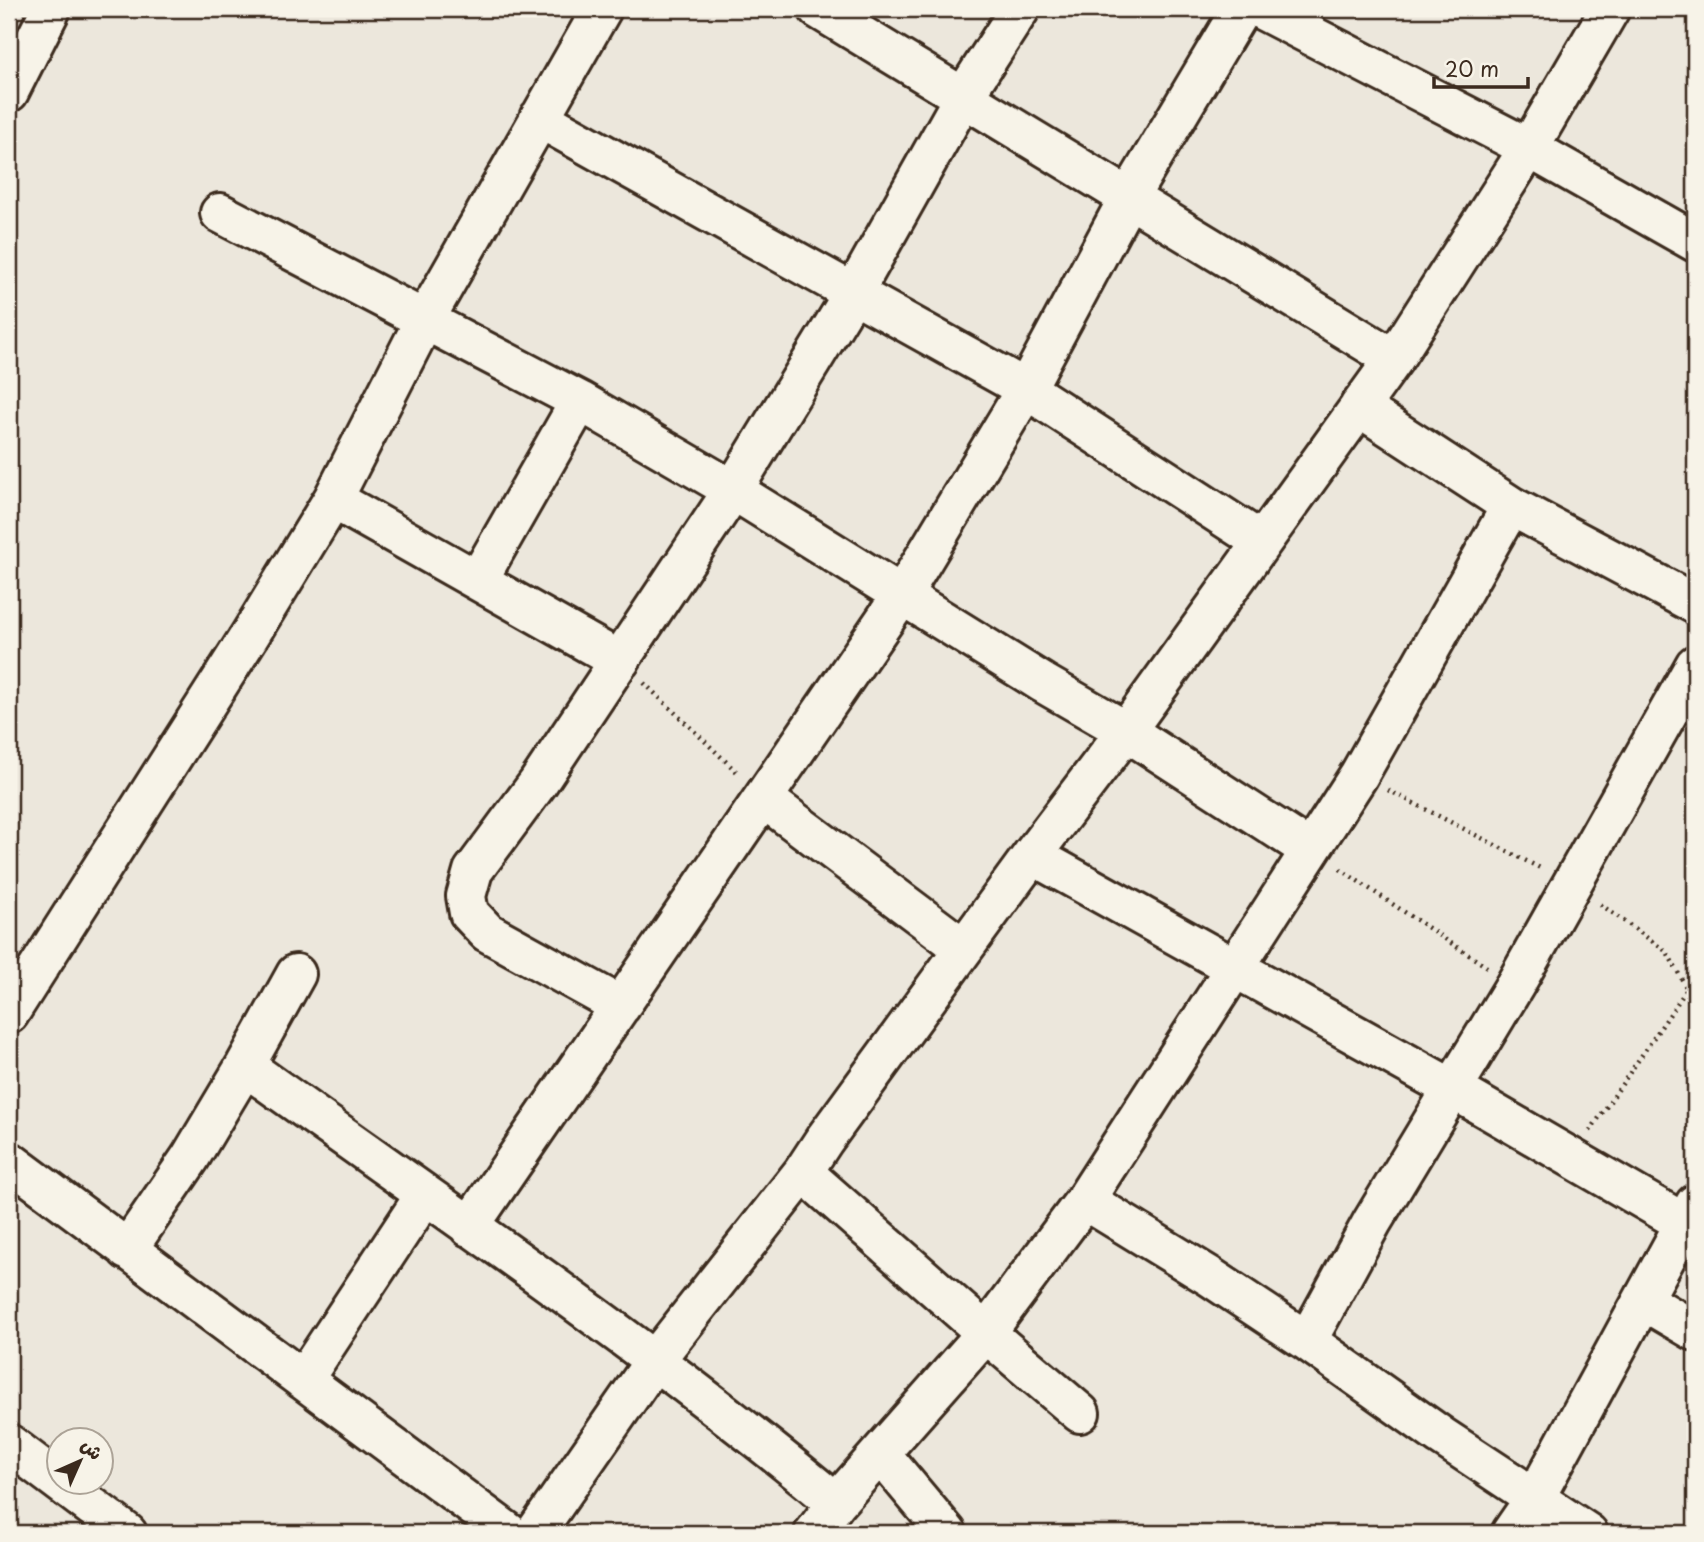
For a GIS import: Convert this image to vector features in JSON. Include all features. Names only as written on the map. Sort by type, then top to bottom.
[{"type":"street","points":[[9,92],[51,9]]},
{"type":"street","points":[[9,1014],[250,635],[332,499],[424,321],[602,9]]},
{"type":"street","points":[[818,9],[1394,359]]},
{"type":"street","points":[[621,1006],[487,932],[469,914],[466,896],[468,880],[538,783],[733,490],[854,292],[964,96],[1020,9]]},
{"type":"street","points":[[469,1227],[902,595],[1026,389],[1129,197],[1241,9]]},
{"type":"street","points":[[1260,9],[1529,148],[1695,242]]},
{"type":"street","points":[[535,1533],[655,1360],[803,1172],[824,1139],[1031,855],[1126,731],[1394,359],[1529,148],[1610,9]]},
{"type":"street","points":[[539,118],[1026,389],[1262,542]]},
{"type":"street","points":[[220,213],[580,401],[733,490],[1043,683],[1126,731],[1310,850]]},
{"type":"street","points":[[478,580],[580,401]]},
{"type":"street","points":[[1359,407],[1511,506],[1695,604]]},
{"type":"street","points":[[332,499],[620,661]]},
{"type":"street","points":[[245,1066],[655,1360],[762,1441],[825,1518],[986,1333],[1085,1200],[1359,775],[1511,506]]},
{"type":"street","points":[[1307,1340],[1371,1223],[1514,985],[1695,665]]},
{"type":"street","points":[[764,797],[963,948]]},
{"type":"street","points":[[1031,855],[1451,1088],[1690,1214],[1535,1498],[1511,1533]]},
{"type":"street","points":[[127,1250],[190,1157],[296,974]]},
{"type":"street","points":[[9,1161],[509,1533]]},
{"type":"street","points":[[803,1172],[1080,1413]]},
{"type":"street","points":[[303,1380],[425,1195]]},
{"type":"street","points":[[1085,1200],[1307,1340],[1441,1436],[1588,1533]]},
{"type":"street","points":[[1643,1301],[1695,1331]]},
{"type":"street","points":[[9,1444],[127,1533]]},
{"type":"street","points":[[880,1453],[947,1533]]},
{"type":"path","points":[[620,661],[764,797]]},
{"type":"path","points":[[1310,850],[1514,985]]}]
